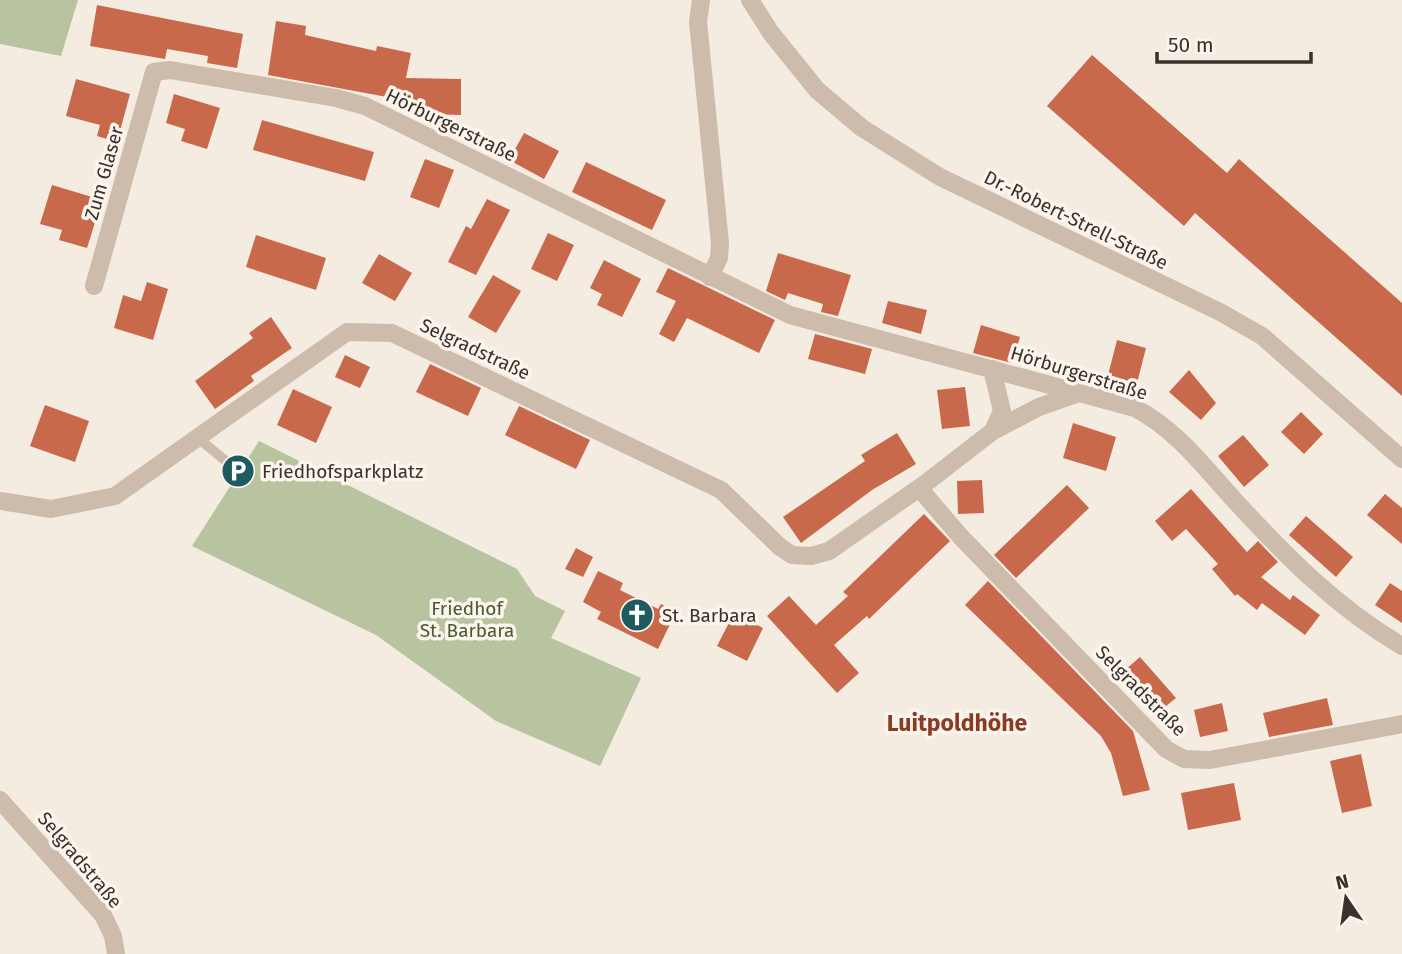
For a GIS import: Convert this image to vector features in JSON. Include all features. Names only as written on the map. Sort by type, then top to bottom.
[{"type":"street","points":[[701,0],[698,22],[720,243],[719,258],[710,277]]},
{"type":"street","name":"Dr.-Robert-Strell-Straße","points":[[750,0],[771,33],[817,90],[862,128],[940,177],[1220,312],[1262,336],[1402,459]]},
{"type":"street","name":"Hörburgerstraße","points":[[155,72],[170,70],[336,98],[365,106],[790,315],[1135,408],[1172,432],[1292,562],[1343,607],[1402,646]]},
{"type":"street","name":"Zum Glaser","points":[[94,286],[155,72]]},
{"type":"street","name":"Selgradstraße","points":[[0,501],[51,509],[115,496],[347,332],[392,333],[721,490],[780,547],[792,555],[811,556],[828,551],[919,488],[993,431],[1039,407],[1079,393]]},
{"type":"street","points":[[992,369],[1002,411],[993,431]]},
{"type":"street","name":"Selgradstraße","points":[[919,488],[960,536],[1166,749],[1184,759],[1210,760],[1236,756],[1402,724]]},
{"type":"street","name":"Selgradstraße","points":[[0,800],[103,915],[113,936],[116,954]]},
{"type":"lane","points":[[198,438],[238,471]]},
{"type":"green space","points":[[0,0],[78,0],[61,56],[0,44]]},
{"type":"green space","name":"Friedhof St. Barbara","points":[[259,441],[517,569],[535,596],[565,611],[551,638],[641,678],[600,766],[496,721],[376,635],[192,546]]},
{"type":"building","points":[[97,5],[243,34],[237,68],[207,63],[208,56],[167,49],[165,59],[90,46]]},
{"type":"building","points":[[276,21],[306,26],[305,35],[376,51],[377,46],[411,53],[406,78],[461,79],[461,115],[425,114],[425,104],[268,75]]},
{"type":"building","points":[[1092,55],[1227,173],[1239,159],[1402,303],[1402,396],[1195,213],[1184,226],[1047,106]]},
{"type":"building","points":[[76,79],[130,94],[117,142],[97,136],[100,125],[66,116]]},
{"type":"building","points":[[174,94],[220,108],[207,149],[181,141],[185,129],[166,123]]},
{"type":"building","points":[[262,120],[374,152],[365,181],[253,150]]},
{"type":"building","points":[[524,133],[559,151],[544,179],[509,160]]},
{"type":"building","points":[[425,159],[454,170],[439,208],[410,197]]},
{"type":"building","points":[[586,162],[666,200],[652,230],[572,192]]},
{"type":"building","points":[[52,185],[102,200],[87,248],[59,240],[62,230],[40,224]]},
{"type":"building","points":[[487,199],[510,210],[476,275],[448,262],[466,226],[471,229]]},
{"type":"building","points":[[548,233],[574,245],[557,281],[531,269]]},
{"type":"building","points":[[256,235],[326,258],[316,290],[246,267]]},
{"type":"building","points":[[778,253],[851,275],[838,316],[821,312],[823,304],[788,293],[785,300],[766,291]]},
{"type":"building","points":[[379,254],[412,273],[395,301],[362,283]]},
{"type":"building","points":[[604,260],[641,279],[622,317],[597,305],[602,294],[590,288]]},
{"type":"building","points":[[668,268],[775,320],[759,353],[687,318],[674,342],[659,334],[676,301],[656,292]]},
{"type":"building","points":[[493,275],[521,291],[496,333],[468,317]]},
{"type":"building","points":[[147,282],[168,289],[153,340],[114,328],[123,295],[141,301]]},
{"type":"building","points":[[888,301],[927,310],[921,334],[882,323]]},
{"type":"building","points":[[271,317],[292,348],[251,376],[254,381],[215,409],[195,381],[253,338],[249,333]]},
{"type":"building","points":[[981,325],[1020,337],[1012,363],[973,353]]},
{"type":"building","points":[[815,334],[872,349],[865,374],[808,359]]},
{"type":"building","points":[[1117,340],[1146,348],[1135,391],[1106,383]]},
{"type":"building","points":[[345,355],[370,367],[360,388],[335,377]]},
{"type":"building","points":[[430,364],[481,388],[468,416],[416,392]]},
{"type":"building","points":[[1189,370],[1216,403],[1201,420],[1169,392]]},
{"type":"building","points":[[965,387],[970,426],[942,429],[937,390]]},
{"type":"building","points":[[293,389],[332,407],[316,443],[277,425]]},
{"type":"building","points":[[45,405],[89,421],[75,462],[30,446]]},
{"type":"building","points":[[519,406],[590,440],[576,469],[505,435]]},
{"type":"building","points":[[1301,412],[1323,434],[1304,454],[1281,432]]},
{"type":"building","points":[[1073,423],[1116,437],[1106,471],[1063,458]]},
{"type":"building","points":[[897,433],[916,464],[872,490],[801,543],[783,517],[865,461],[861,455]]},
{"type":"building","points":[[1243,435],[1269,465],[1244,487],[1218,456]]},
{"type":"building","points":[[982,480],[984,513],[958,514],[957,481]]},
{"type":"building","points":[[1067,485],[1089,508],[1016,578],[994,555]]},
{"type":"building","points":[[1191,489],[1247,552],[1258,541],[1278,562],[1261,577],[1290,600],[1293,595],[1320,615],[1305,635],[1262,603],[1257,610],[1237,594],[1235,596],[1212,569],[1218,564],[1186,529],[1172,541],[1155,521]]},
{"type":"building","points":[[1385,494],[1402,508],[1402,544],[1367,515]]},
{"type":"building","points":[[924,514],[950,541],[869,619],[867,616],[834,645],[859,673],[837,693],[767,616],[789,596],[816,625],[848,596],[843,592]]},
{"type":"building","points":[[1306,516],[1353,557],[1336,577],[1289,535]]},
{"type":"building","points":[[576,548],[593,557],[583,577],[565,569]]},
{"type":"building","name":"St. Barbara","points":[[598,571],[623,583],[620,590],[658,609],[661,604],[676,612],[658,649],[597,619],[601,612],[583,602]]},
{"type":"building","points":[[988,581],[1133,731],[1150,790],[1123,796],[1111,753],[1101,736],[965,605]]},
{"type":"building","points":[[1390,583],[1402,591],[1402,623],[1375,605]]},
{"type":"building","points":[[734,613],[763,628],[747,661],[717,646]]},
{"type":"building","points":[[1140,657],[1176,698],[1161,710],[1125,670]]},
{"type":"building","points":[[1327,698],[1333,725],[1269,737],[1263,713]]},
{"type":"building","points":[[1222,703],[1228,731],[1200,737],[1194,710]]},
{"type":"building","points":[[1361,754],[1372,806],[1342,813],[1330,761]]},
{"type":"building","points":[[1234,783],[1241,820],[1188,830],[1181,793]]},
{"type":"place","name":"Friedhofsparkplatz","points":[[238,471]]},
{"type":"place","name":"St. Barbara","points":[[637,615]]},
{"type":"district","name":"Luitpoldhöhe","points":[[957,723]]}]
